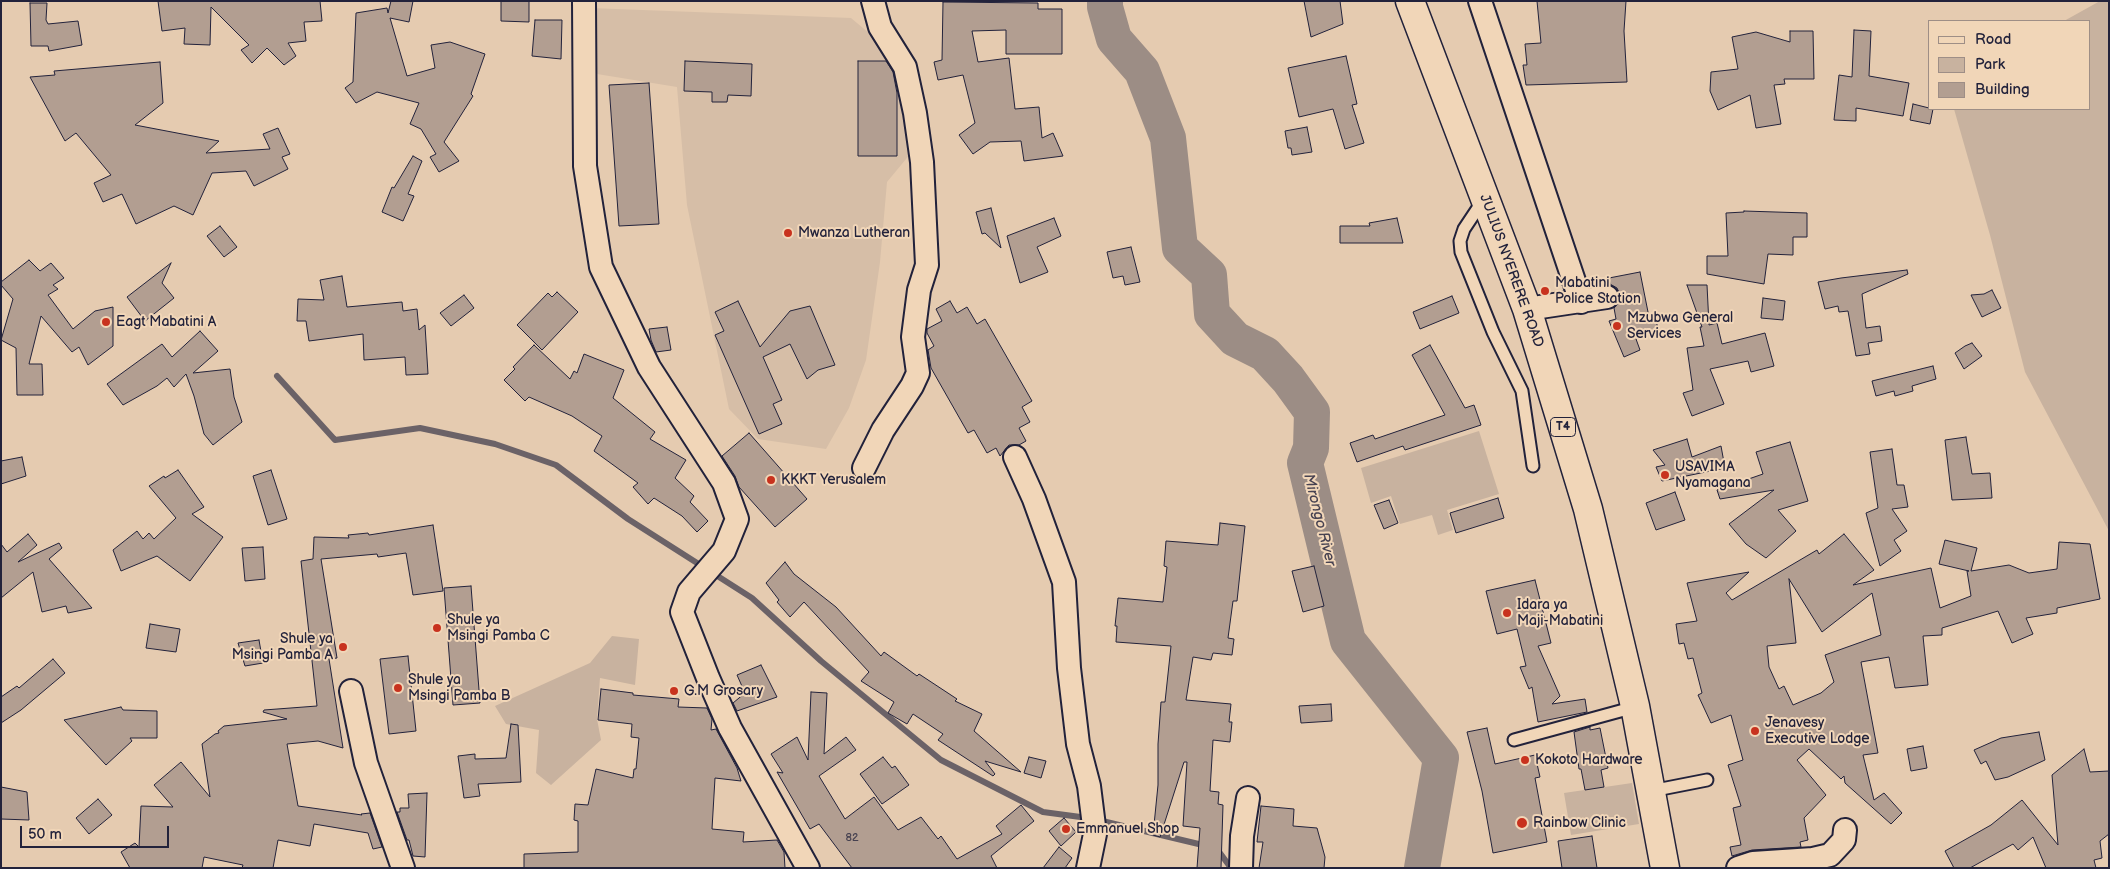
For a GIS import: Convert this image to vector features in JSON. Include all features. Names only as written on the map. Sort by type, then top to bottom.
[{"type":"highway","name":"JULIUS NYERERE ROAD","points":[[1410,1],[1527,309],[1588,510],[1635,706],[1665,868]]},
{"type":"street","points":[[584,1],[586,166],[601,267],[649,367],[724,483],[737,519],[724,551],[689,592],[682,612],[730,728],[808,868]]},
{"type":"street","points":[[864,468],[883,430],[912,386],[918,373],[913,337],[919,290],[927,265],[922,162],[915,113],[905,67],[880,27],[873,1]]},
{"type":"street","points":[[1480,1],[1523,134],[1545,192],[1581,302]]},
{"type":"street","points":[[1527,309],[1607,297]]},
{"type":"street","points":[[1015,457],[1034,499],[1064,582],[1069,668],[1078,744],[1089,786],[1095,834],[1088,868]]},
{"type":"street","points":[[351,691],[366,763],[403,868]]},
{"type":"street","points":[[1241,868],[1242,836],[1248,798]]},
{"type":"street","points":[[1738,868],[1753,863],[1814,859],[1830,855],[1844,840],[1845,830]]},
{"type":"lane","points":[[1484,198],[1464,229],[1460,241],[1461,252],[1493,332],[1522,391],[1533,466]]},
{"type":"lane","points":[[1514,740],[1635,706]]},
{"type":"lane","points":[[1651,792],[1707,780]]},
{"type":"shaded area","name":"Mwanza Lutheran","points":[[590,8],[851,18],[900,59],[911,153],[887,182],[880,262],[866,360],[849,408],[826,449],[758,439],[729,409],[687,205],[677,87],[597,74]]},
{"type":"green space","points":[[2100,1],[2109,1],[2109,531],[2025,372],[1990,235],[1954,110],[2090,110],[2090,20],[2066,20]]},
{"type":"green space","points":[[1479,431],[1499,494],[1447,510],[1453,530],[1438,535],[1432,515],[1400,524],[1391,496],[1371,503],[1361,468]]},
{"type":"green space","points":[[612,636],[639,639],[635,685],[600,678],[597,719],[601,740],[551,785],[536,773],[539,730],[506,724],[495,706],[590,663]]},
{"type":"green space","points":[[1632,783],[1639,824],[1571,835],[1564,793]]},
{"type":"building","points":[[158,1],[320,1],[322,21],[304,22],[306,41],[288,43],[296,56],[284,65],[267,48],[252,63],[241,50],[249,45],[211,7],[210,45],[184,44],[185,28],[162,31]]},
{"type":"building","points":[[391,1],[413,1],[409,22],[390,18],[407,76],[435,68],[431,45],[450,42],[485,54],[471,94],[473,96],[444,142],[459,161],[439,172],[430,157],[436,154],[421,129],[410,124],[419,103],[377,92],[356,103],[345,88],[353,82],[356,13],[387,8],[388,13]]},
{"type":"building","points":[[501,1],[529,1],[529,22],[501,21]]},
{"type":"building","points":[[1304,1],[1340,1],[1343,24],[1311,37]]},
{"type":"building","points":[[1537,1],[1626,1],[1624,31],[1627,82],[1526,85],[1523,65],[1527,65],[1525,44],[1541,43]]},
{"type":"building","points":[[943,2],[1038,3],[1038,9],[1062,9],[1062,54],[1006,54],[1006,30],[972,31],[978,62],[1009,58],[1015,109],[1039,107],[1042,138],[1053,133],[1063,156],[1024,161],[1021,141],[990,142],[973,154],[959,135],[975,123],[963,75],[938,80],[934,62],[942,60]]},
{"type":"building","points":[[30,3],[47,3],[46,20],[48,24],[78,21],[82,45],[49,51],[48,46],[31,46]]},
{"type":"building","points":[[535,20],[562,20],[561,59],[532,56]]},
{"type":"building","points":[[1854,30],[1871,31],[1869,76],[1909,83],[1903,116],[1856,108],[1856,121],[1834,120],[1839,75],[1852,77]]},
{"type":"building","points":[[1790,31],[1813,31],[1814,79],[1784,79],[1785,84],[1774,85],[1781,124],[1756,128],[1750,95],[1718,110],[1710,91],[1711,72],[1738,69],[1732,37],[1756,32],[1790,42]]},
{"type":"building","points":[[1346,56],[1357,104],[1352,105],[1364,143],[1345,149],[1333,109],[1299,117],[1288,68]]},
{"type":"building","points":[[685,61],[752,64],[751,96],[728,95],[727,102],[712,102],[712,92],[684,91]]},
{"type":"building","points":[[858,61],[886,61],[893,72],[897,93],[897,156],[858,156]]},
{"type":"building","points":[[160,62],[163,103],[135,125],[219,141],[206,153],[270,149],[263,134],[278,128],[290,154],[282,157],[288,169],[254,186],[246,171],[212,173],[193,215],[174,206],[136,224],[122,194],[103,202],[94,183],[111,175],[76,133],[65,141],[30,77],[55,75],[54,71]]},
{"type":"building","points":[[649,83],[659,224],[619,226],[609,85]]},
{"type":"building","points":[[1913,104],[1933,110],[1930,124],[1910,120]]},
{"type":"building","points":[[1307,127],[1312,152],[1292,155],[1291,148],[1288,148],[1285,131]]},
{"type":"building","points":[[413,156],[422,161],[408,194],[414,196],[403,221],[382,212],[392,187],[394,188]]},
{"type":"building","points":[[991,208],[1001,248],[985,233],[982,234],[976,212]]},
{"type":"building","points":[[1744,211],[1807,213],[1807,237],[1793,237],[1793,255],[1768,254],[1764,284],[1707,274],[1707,256],[1728,256],[1726,213]]},
{"type":"building","points":[[1054,218],[1061,236],[1037,247],[1048,272],[1020,283],[1007,236]]},
{"type":"building","points":[[1397,218],[1403,243],[1340,243],[1340,226],[1370,226],[1369,223]]},
{"type":"building","points":[[220,226],[237,247],[224,257],[207,236]]},
{"type":"building","points":[[1131,247],[1140,282],[1125,285],[1123,276],[1113,278],[1107,252]]},
{"type":"building","points":[[29,260],[40,271],[51,263],[64,278],[53,285],[58,289],[48,295],[73,329],[95,311],[113,307],[113,346],[88,365],[79,347],[72,352],[41,316],[29,364],[42,364],[43,395],[17,395],[16,348],[1,340],[13,299],[1,285],[1,282]]},
{"type":"building","points":[[171,263],[162,283],[174,298],[145,321],[127,297]]},
{"type":"building","points":[[1907,270],[1908,274],[1862,294],[1866,328],[1880,326],[1882,341],[1868,343],[1870,354],[1856,356],[1848,311],[1839,312],[1838,306],[1825,309],[1818,282]]},
{"type":"building","points":[[1640,272],[1649,317],[1654,315],[1659,331],[1636,339],[1640,350],[1624,357],[1609,321],[1616,319],[1614,308],[1619,302],[1620,295],[1617,288],[1610,284],[1609,278]]},
{"type":"building","points":[[342,276],[347,307],[402,302],[403,311],[417,309],[419,330],[425,325],[428,374],[406,375],[405,357],[364,360],[363,334],[309,341],[306,321],[297,321],[298,299],[324,300],[320,280]]},
{"type":"building","points":[[1687,285],[1707,285],[1709,325],[1717,323],[1722,344],[1765,333],[1774,366],[1751,372],[1748,361],[1710,369],[1724,404],[1692,416],[1683,393],[1693,390],[1687,348],[1704,346],[1700,327],[1702,327]]},
{"type":"building","points":[[1992,290],[2001,308],[1982,317],[1971,295],[1984,294]]},
{"type":"building","points":[[557,292],[578,312],[542,350],[517,325],[548,293],[552,297]]},
{"type":"building","points":[[464,295],[474,308],[451,326],[440,313]]},
{"type":"building","points":[[1452,296],[1459,313],[1420,329],[1413,312]]},
{"type":"building","points":[[1763,298],[1785,301],[1783,320],[1761,318]]},
{"type":"building","points":[[738,301],[760,347],[790,311],[810,306],[835,365],[818,370],[807,379],[790,344],[763,357],[782,400],[773,404],[782,424],[759,434],[715,335],[724,331],[715,312]]},
{"type":"building","points":[[950,301],[957,313],[967,307],[977,324],[985,319],[1032,401],[1022,407],[1030,422],[1019,428],[1026,441],[1019,445],[1009,445],[1000,456],[996,448],[987,453],[974,430],[968,433],[931,368],[928,350],[934,346],[927,333],[927,329],[942,321],[936,309]]},
{"type":"building","points":[[667,327],[671,350],[656,352],[649,329]]},
{"type":"building","points":[[200,331],[218,351],[193,373],[230,369],[234,397],[242,422],[213,445],[204,434],[186,374],[174,387],[167,378],[157,386],[123,405],[107,384],[162,344],[172,357]]},
{"type":"building","points":[[1972,343],[1982,356],[1964,369],[1955,353]]},
{"type":"building","points":[[534,345],[570,379],[574,371],[577,373],[584,354],[624,370],[613,398],[655,432],[650,439],[686,460],[675,478],[694,496],[690,502],[708,521],[697,532],[682,516],[654,498],[648,504],[633,487],[638,483],[594,451],[602,436],[572,416],[529,397],[525,401],[504,380],[515,369],[513,367]]},
{"type":"building","points":[[1430,345],[1465,408],[1474,405],[1481,425],[1405,450],[1403,446],[1357,462],[1350,443],[1373,435],[1375,439],[1445,415],[1412,355]]},
{"type":"building","points":[[1933,366],[1936,379],[1912,386],[1913,391],[1895,396],[1894,391],[1876,396],[1872,381]]},
{"type":"building","points":[[749,433],[807,499],[775,527],[739,487],[735,476],[722,456]]},
{"type":"building","points":[[1966,437],[1972,474],[1990,473],[1992,498],[1952,500],[1945,440]]},
{"type":"building","points":[[1687,439],[1692,457],[1721,446],[1725,468],[1662,481],[1656,467],[1665,465],[1653,450]]},
{"type":"building","points":[[1790,442],[1808,501],[1778,510],[1796,531],[1766,558],[1746,544],[1729,524],[1774,490],[1720,499],[1717,490],[1763,474],[1756,452]]},
{"type":"building","points":[[1892,449],[1897,485],[1904,485],[1908,507],[1892,509],[1907,531],[1894,540],[1901,551],[1880,566],[1866,513],[1878,508],[1870,452]]},
{"type":"building","points":[[22,457],[26,476],[1,484],[1,461]]},
{"type":"building","points":[[178,470],[204,507],[192,514],[223,537],[190,581],[157,556],[121,571],[113,550],[137,531],[143,539],[149,533],[154,539],[176,518],[149,486],[164,476],[165,478]]},
{"type":"building","points":[[271,470],[287,519],[268,525],[253,476]]},
{"type":"building","points":[[1675,492],[1685,520],[1656,530],[1646,503]]},
{"type":"building","points":[[1498,498],[1504,518],[1456,533],[1450,513]]},
{"type":"building","points":[[1389,500],[1398,523],[1384,529],[1374,505]]},
{"type":"building","points":[[1220,523],[1245,526],[1237,601],[1233,601],[1228,638],[1234,639],[1232,655],[1213,653],[1211,660],[1193,657],[1186,700],[1231,704],[1229,722],[1232,722],[1230,742],[1213,740],[1210,791],[1219,792],[1218,804],[1223,805],[1221,868],[1197,868],[1200,828],[1183,826],[1187,762],[1184,762],[1160,837],[1153,835],[1158,785],[1161,702],[1165,702],[1171,646],[1116,642],[1117,626],[1115,626],[1118,598],[1163,602],[1167,567],[1164,566],[1166,541],[1218,545]]},
{"type":"building","points":[[433,525],[443,591],[413,595],[406,553],[378,557],[377,554],[321,559],[337,658],[329,659],[343,748],[318,741],[287,744],[298,806],[362,815],[370,813],[382,847],[373,849],[368,833],[314,824],[310,846],[278,840],[273,868],[242,868],[243,865],[204,857],[202,868],[130,868],[121,852],[135,843],[139,847],[141,806],[173,807],[154,785],[181,762],[210,797],[202,744],[219,733],[218,731],[224,726],[287,719],[263,712],[264,710],[317,706],[301,561],[313,559],[314,537],[349,538],[348,535],[368,533],[369,535]]},
{"type":"building","points":[[28,534],[37,545],[18,562],[59,543],[62,548],[49,559],[92,608],[68,613],[66,606],[42,612],[33,572],[1,598],[1,544],[7,552]]},
{"type":"building","points":[[1844,534],[1874,570],[1853,585],[1931,568],[1940,608],[1971,596],[1967,571],[1969,571],[1939,564],[1945,540],[1977,548],[1971,571],[2009,565],[2029,573],[2057,569],[2059,542],[2090,544],[2100,599],[2057,608],[2057,613],[2026,618],[2033,634],[2012,643],[1998,611],[1942,628],[1942,635],[1923,636],[1928,685],[1895,688],[1889,657],[1861,662],[1878,753],[1863,755],[1874,800],[1884,793],[1902,813],[1891,824],[1845,783],[1844,776],[1841,779],[1809,749],[1797,760],[1826,795],[1804,818],[1808,840],[1800,842],[1801,847],[1752,850],[1732,856],[1730,847],[1741,845],[1733,808],[1741,806],[1728,765],[1743,760],[1731,715],[1711,723],[1698,695],[1702,693],[1693,658],[1688,659],[1684,643],[1679,644],[1676,624],[1697,621],[1687,583],[1749,572],[1726,593],[1732,600],[1817,550],[1819,554]],"holes":[[[1789,579],[1822,632],[1872,593],[1881,635],[1825,655],[1834,682],[1821,693],[1793,705],[1784,686],[1779,689],[1769,667],[1767,646],[1796,643]]]},
{"type":"building","points":[[263,547],[265,579],[245,581],[242,548]]},
{"type":"building","points":[[785,562],[794,574],[836,607],[881,656],[884,652],[917,676],[919,674],[957,699],[955,701],[982,714],[974,731],[1021,772],[985,761],[995,774],[993,776],[938,740],[943,734],[913,714],[907,724],[888,713],[894,702],[861,681],[869,672],[804,602],[790,617],[777,602],[779,600],[766,583]]},
{"type":"building","points":[[1314,566],[1324,606],[1303,612],[1292,571]]},
{"type":"building","points":[[1535,580],[1551,643],[1538,646],[1560,696],[1552,704],[1585,699],[1587,712],[1538,722],[1532,687],[1529,689],[1520,667],[1526,666],[1517,629],[1497,634],[1486,591]]},
{"type":"building","points":[[471,586],[480,703],[453,705],[444,588]]},
{"type":"building","points":[[150,624],[180,629],[176,652],[146,648]]},
{"type":"building","points":[[259,640],[263,663],[245,666],[238,643]]},
{"type":"building","points":[[408,656],[416,731],[389,734],[380,659]]},
{"type":"building","points":[[53,659],[65,673],[21,710],[1,723],[1,697],[17,686],[19,688]]},
{"type":"building","points":[[761,665],[777,697],[737,711],[733,703],[745,693],[737,675]]},
{"type":"building","points":[[601,689],[633,693],[633,695],[679,699],[678,707],[707,708],[712,719],[711,730],[716,729],[737,768],[741,781],[715,778],[712,829],[744,832],[743,842],[777,840],[784,852],[785,868],[524,868],[524,854],[578,852],[578,821],[574,820],[575,804],[588,805],[596,769],[633,778],[634,769],[636,769],[639,738],[631,737],[632,724],[598,720]]},
{"type":"building","points":[[811,692],[827,693],[824,754],[846,737],[856,750],[819,776],[845,819],[874,797],[898,830],[921,817],[938,839],[941,836],[957,859],[1002,834],[996,826],[1021,805],[1034,821],[991,856],[997,868],[852,868],[819,824],[810,829],[777,772],[783,773],[771,754],[797,737],[808,760]]},
{"type":"building","points":[[1331,704],[1332,721],[1301,723],[1299,706]]},
{"type":"building","points":[[121,707],[123,710],[157,711],[157,738],[130,738],[132,741],[106,765],[64,720]]},
{"type":"building","points":[[511,724],[518,725],[521,782],[478,784],[480,796],[464,798],[458,756],[475,754],[475,759],[506,758]]},
{"type":"building","points":[[1590,727],[1590,730],[1600,728],[1608,768],[1601,770],[1604,787],[1585,790],[1581,769],[1579,769],[1574,732]]},
{"type":"building","points":[[1487,728],[1495,764],[1535,755],[1540,777],[1535,778],[1547,842],[1493,853],[1482,791],[1467,732]]},
{"type":"building","points":[[2039,732],[2045,760],[2008,777],[1995,780],[1986,761],[1981,764],[1974,750],[2001,738]]},
{"type":"building","points":[[1923,746],[1927,768],[1911,771],[1907,749]]},
{"type":"building","points":[[2084,749],[2090,772],[2109,771],[2109,834],[2100,841],[2102,858],[2094,860],[2096,868],[2046,868],[2033,837],[2018,850],[2013,844],[1970,868],[1954,868],[1945,851],[1991,825],[2022,800],[2058,845],[2052,775]]},
{"type":"building","points":[[883,757],[892,768],[895,766],[909,785],[882,804],[860,774]]},
{"type":"building","points":[[1029,757],[1046,761],[1041,778],[1024,773]]},
{"type":"building","points":[[1,787],[27,792],[29,820],[1,819]]},
{"type":"building","points":[[427,793],[425,857],[413,856],[409,840],[407,840],[397,812],[400,812],[400,808],[409,808],[408,794]]},
{"type":"building","points":[[98,799],[112,815],[89,834],[76,818]]},
{"type":"building","points":[[1261,806],[1294,809],[1293,826],[1317,828],[1325,857],[1324,868],[1259,868],[1263,842],[1257,842]]},
{"type":"building","points":[[1064,818],[1076,832],[1061,846],[1049,831]]},
{"type":"building","points":[[1592,836],[1597,868],[1562,868],[1558,841]]},
{"type":"building","points":[[1059,847],[1072,858],[1065,868],[1043,868]]},
{"type":"waterway","name":"Mirongo River","points":[[1105,1],[1114,39],[1142,71],[1168,138],[1180,248],[1209,275],[1212,314],[1235,339],[1265,354],[1288,379],[1312,412],[1311,448],[1305,463],[1348,641],[1441,758],[1422,868]]},
{"type":"waterway","points":[[277,376],[335,440],[420,428],[495,444],[556,465],[628,519],[752,598],[821,661],[941,760],[1043,812],[1088,818]]},
{"type":"waterway","points":[[1098,820],[1207,846]]},
{"type":"waterway","points":[[1217,849],[1231,868]]},
{"type":"place","name":"Mwanza Lutheran","points":[[788,233]]},
{"type":"place","name":"Mabatini Police Station","points":[[1545,291]]},
{"type":"place","name":"Eagt Mabatini A","points":[[106,322]]},
{"type":"place","name":"Mzubwa General Services","points":[[1617,326]]},
{"type":"place","name":"USAVIMA Nyamagana","points":[[1665,475]]},
{"type":"place","name":"KKKT Yerusalem","points":[[771,480]]},
{"type":"place","name":"Idara ya Maji-Mabatini","points":[[1507,613]]},
{"type":"place","name":"Shule ya Msingi Pamba C","points":[[437,628]]},
{"type":"place","name":"Shule ya Msingi Pamba A","points":[[343,647]]},
{"type":"place","name":"Shule ya Msingi Pamba B","points":[[398,688]]},
{"type":"place","name":"G.M Grosary","points":[[674,691]]},
{"type":"place","name":"Jenavesy Executive Lodge","points":[[1755,731]]},
{"type":"place","name":"Kokoto Hardware","points":[[1525,760]]},
{"type":"place","name":"Rainbow Clinic","points":[[1522,823]]},
{"type":"place","name":"Emmanuel Shop","points":[[1066,829]]}]
